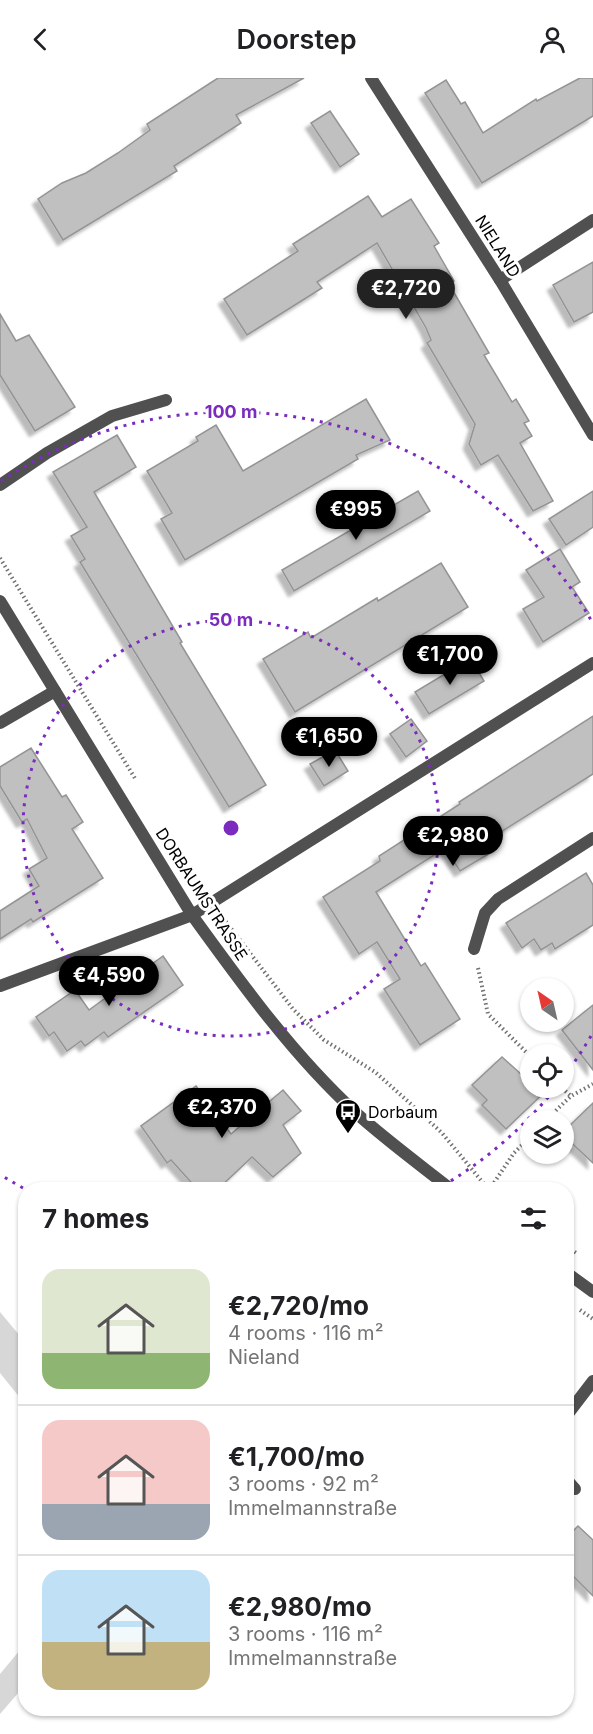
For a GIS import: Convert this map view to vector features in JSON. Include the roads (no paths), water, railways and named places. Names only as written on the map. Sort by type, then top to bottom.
[{"type":"street","name":"NIELAND","points":[[370,78],[500,280],[593,435]]},
{"type":"street","points":[[500,280],[593,220]]},
{"type":"street","points":[[0,485],[47,453],[112,416],[166,400]]},
{"type":"street","name":"DORBAUMSTRASSE","points":[[0,601],[192,915],[255,1001],[327,1084],[387,1140],[442,1182]]},
{"type":"street","points":[[0,986],[192,915],[593,663]]},
{"type":"street","points":[[0,723],[55,691]]},
{"type":"street","points":[[474,949],[485,913],[498,899],[593,838]]},
{"type":"street","points":[[574,1278],[593,1292]]},
{"type":"street","points":[[574,1406],[593,1381]]},
{"type":"place","name":"Dorbaum","points":[[348,1135]]}]
